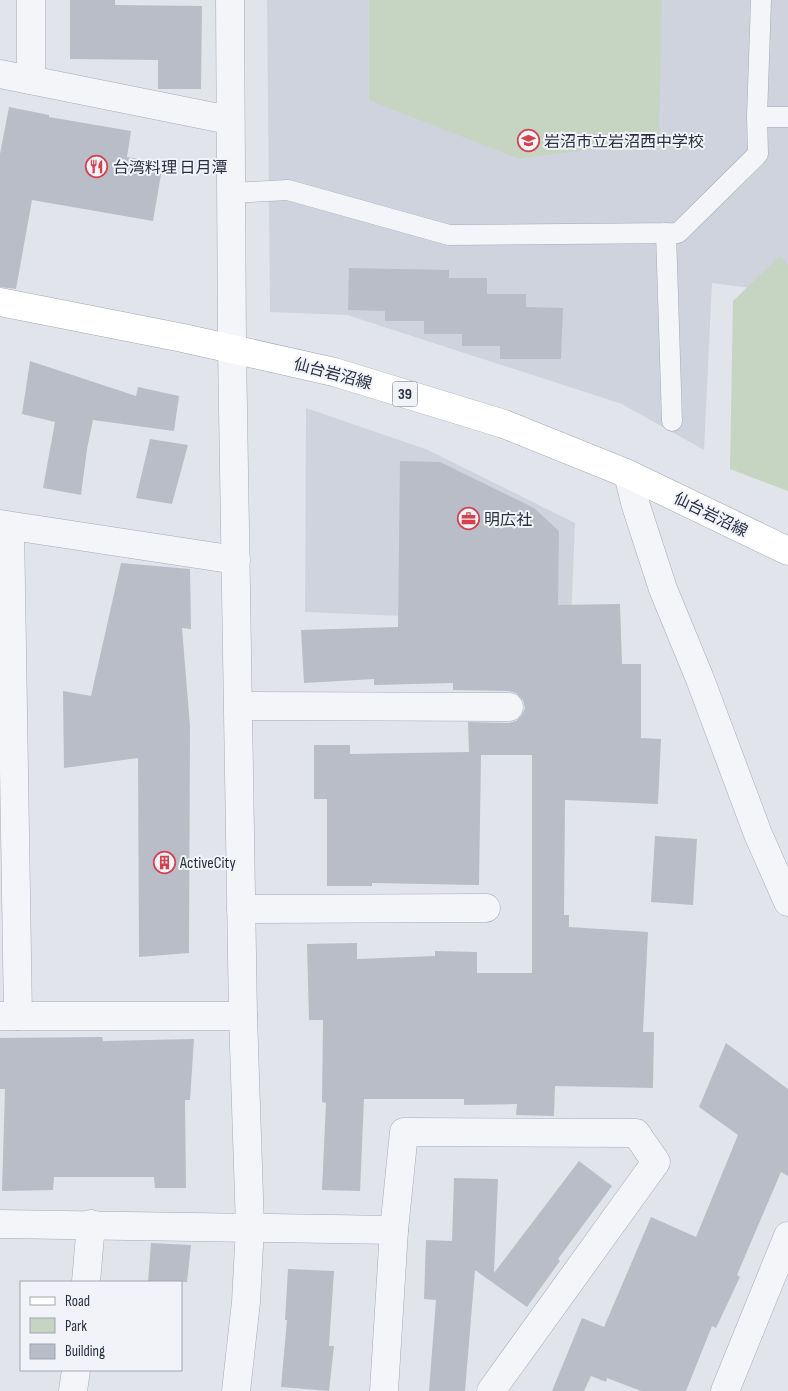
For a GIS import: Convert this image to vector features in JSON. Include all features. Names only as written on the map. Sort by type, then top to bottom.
[{"type":"main road","name":"仙台岩沼線","points":[[0,302],[232,348],[334,372],[504,424],[628,474],[788,551]]},
{"type":"street","points":[[31,0],[31,80]]},
{"type":"street","points":[[230,0],[229,120],[241,909],[250,1227],[246,1302],[236,1391]]},
{"type":"street","points":[[0,74],[229,120]]},
{"type":"street","points":[[628,474],[636,506],[663,589],[700,679],[758,834],[788,902]]},
{"type":"street","points":[[236,560],[5,526],[9,1016],[243,1016]]},
{"type":"street","points":[[239,706],[509,707]]},
{"type":"street","points":[[241,909],[486,908]]},
{"type":"street","points":[[384,1391],[394,1230],[404,1132],[636,1133],[656,1162],[491,1391]]},
{"type":"street","points":[[0,1224],[394,1230]]},
{"type":"street","points":[[86,1281],[91,1224]]},
{"type":"street","points":[[725,1391],[788,1236]]},
{"type":"street","points":[[73,1391],[76,1371]]},
{"type":"lane","points":[[230,193],[288,190],[449,235],[678,233],[758,154],[757,116],[761,0]]},
{"type":"lane","points":[[757,116],[788,117]]},
{"type":"lane","points":[[666,233],[672,422]]},
{"type":"shaded area","name":"岩沼市立岩沼西中学校","points":[[267,0],[788,0],[788,293],[712,283],[704,450],[622,404],[347,315],[270,312]]},
{"type":"shaded area","points":[[306,408],[428,450],[575,523],[571,623],[305,612]]},
{"type":"green space","points":[[369,0],[662,0],[659,140],[519,159],[369,100]]},
{"type":"green space","points":[[780,256],[788,265],[788,491],[730,469],[733,301]]},
{"type":"building","points":[[70,0],[115,0],[115,5],[202,6],[201,89],[158,89],[158,60],[70,59]]},
{"type":"building","points":[[9,107],[49,115],[49,117],[131,131],[127,157],[163,163],[153,221],[32,200],[16,289],[0,287],[0,154]]},
{"type":"building","points":[[349,268],[449,270],[449,278],[487,278],[487,294],[526,294],[526,307],[563,308],[561,359],[500,359],[500,346],[462,346],[462,334],[424,334],[424,321],[385,321],[385,311],[348,310]]},
{"type":"building","points":[[30,361],[136,396],[138,387],[179,396],[174,431],[93,420],[81,495],[43,488],[55,422],[22,414]]},
{"type":"building","points":[[150,439],[188,445],[172,504],[136,498]]},
{"type":"building","points":[[400,461],[440,462],[534,508],[559,531],[558,605],[620,604],[622,664],[641,664],[641,738],[661,739],[658,804],[565,800],[564,915],[569,915],[569,927],[648,932],[643,1032],[654,1032],[653,1088],[555,1086],[554,1116],[516,1115],[517,1104],[464,1105],[464,1099],[364,1099],[360,1191],[322,1190],[326,1103],[322,1102],[323,1020],[309,1020],[307,944],[357,943],[357,959],[435,956],[435,951],[477,952],[477,973],[532,973],[532,755],[481,755],[479,885],[372,883],[372,886],[327,886],[327,799],[314,799],[314,745],[350,745],[350,754],[469,752],[468,722],[509,723],[516,721],[522,715],[525,708],[523,700],[516,693],[509,691],[453,690],[453,683],[374,685],[374,679],[304,683],[301,630],[398,627]]},
{"type":"building","points":[[121,563],[190,569],[191,629],[182,628],[190,726],[189,953],[139,957],[138,758],[64,768],[63,691],[91,696]]},
{"type":"building","points":[[655,836],[697,839],[693,905],[651,902]]},
{"type":"building","points":[[102,1037],[103,1041],[194,1039],[190,1100],[185,1100],[186,1188],[155,1188],[154,1177],[54,1177],[53,1190],[2,1191],[5,1089],[0,1089],[0,1038]]},
{"type":"building","points":[[726,1043],[788,1089],[788,1176],[781,1172],[737,1275],[740,1277],[716,1328],[712,1326],[686,1391],[641,1391],[607,1378],[606,1382],[591,1376],[584,1391],[552,1391],[582,1318],[604,1327],[651,1217],[696,1237],[738,1135],[699,1107]]},
{"type":"building","points":[[579,1161],[612,1186],[558,1259],[560,1261],[527,1307],[475,1270],[465,1391],[429,1391],[436,1300],[424,1299],[426,1240],[452,1241],[454,1178],[498,1179],[494,1273]]},
{"type":"building","points":[[151,1243],[191,1245],[187,1282],[148,1281]]},
{"type":"building","points":[[288,1269],[334,1271],[329,1346],[334,1346],[329,1391],[281,1387],[287,1320],[285,1320]]},
{"type":"place","name":"岩沼市立岩沼西中学校","points":[[528,141]]},
{"type":"place","name":"台湾料理 日月潭","points":[[97,167]]},
{"type":"place","name":"明広社","points":[[468,519]]},
{"type":"place","name":"ActiveCity","points":[[164,862]]}]
